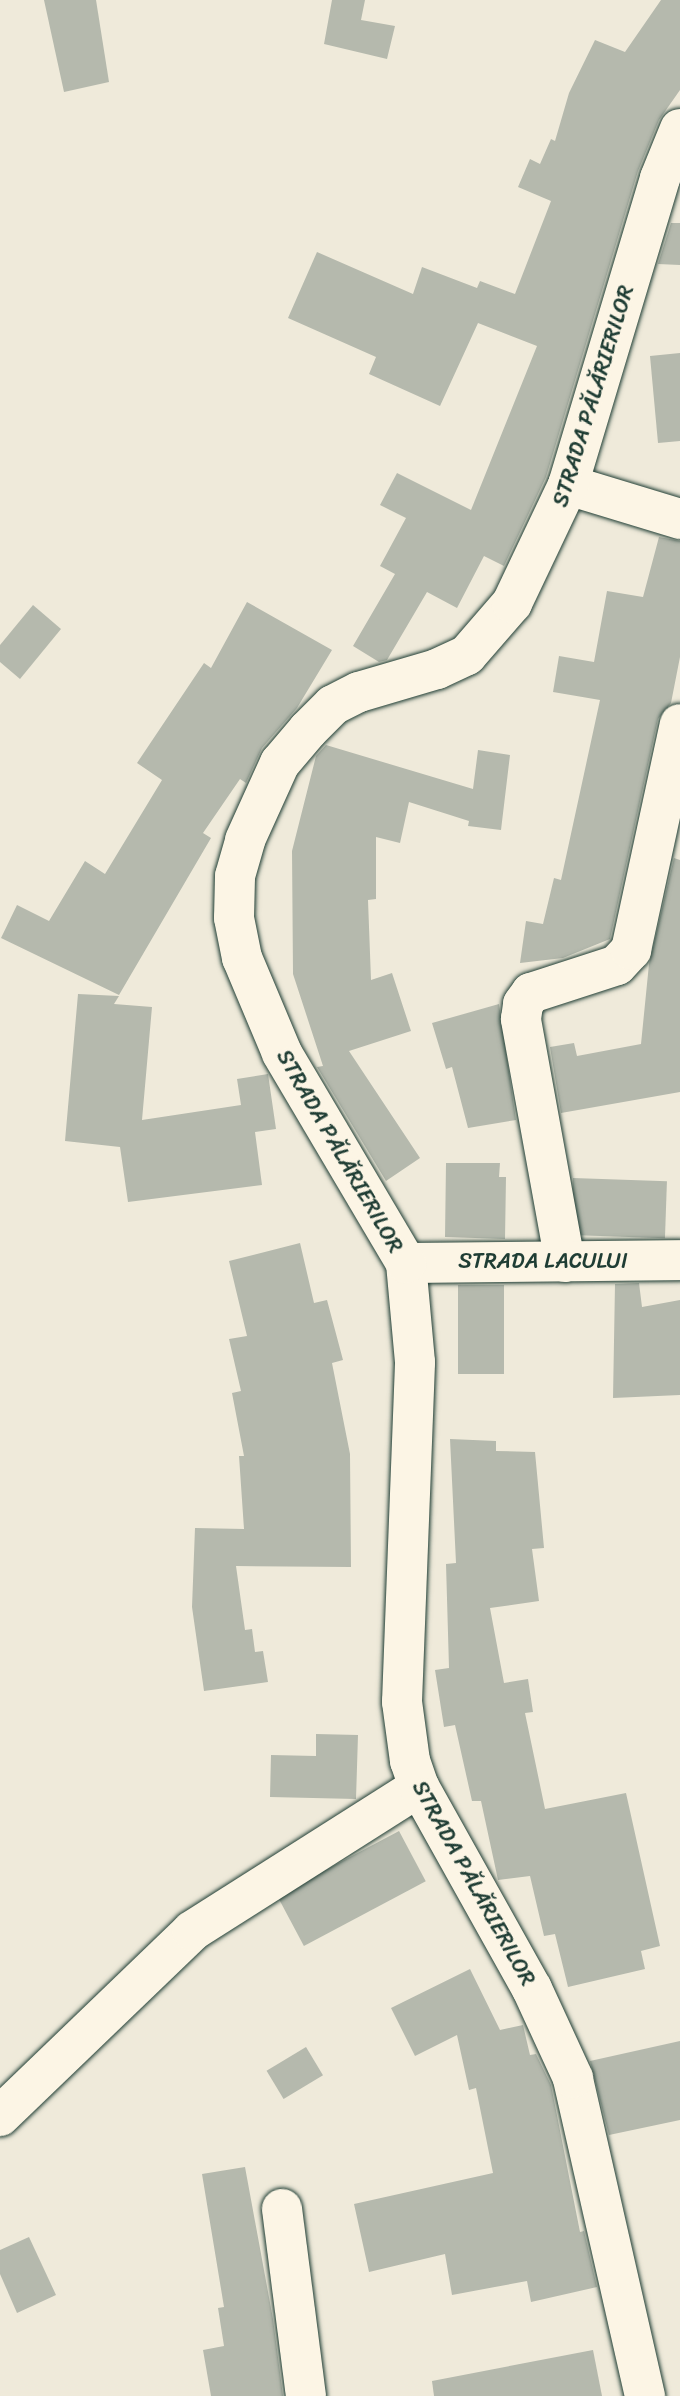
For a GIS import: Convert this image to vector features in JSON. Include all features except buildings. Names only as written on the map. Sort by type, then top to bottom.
[{"type":"street","name":"STRADA PĂLĂRIERILOR","points":[[645,2396],[573,2078],[532,1989],[419,1787],[402,1702],[415,1362],[406,1263],[282,1053],[242,958],[234,918],[235,876],[261,800],[280,763],[308,730],[346,698],[437,669],[467,655],[489,635],[538,554],[568,485],[660,178],[680,129]]},
{"type":"street","points":[[568,485],[680,519]]},
{"type":"street","points":[[565,1262],[521,1019],[523,1004],[531,993],[617,965],[631,950],[680,724]]},
{"type":"street","name":"STRADA LACULUI","points":[[406,1263],[680,1260]]},
{"type":"street","points":[[0,2116],[192,1931],[419,1787]]},
{"type":"street","points":[[282,2209],[306,2396]]}]
